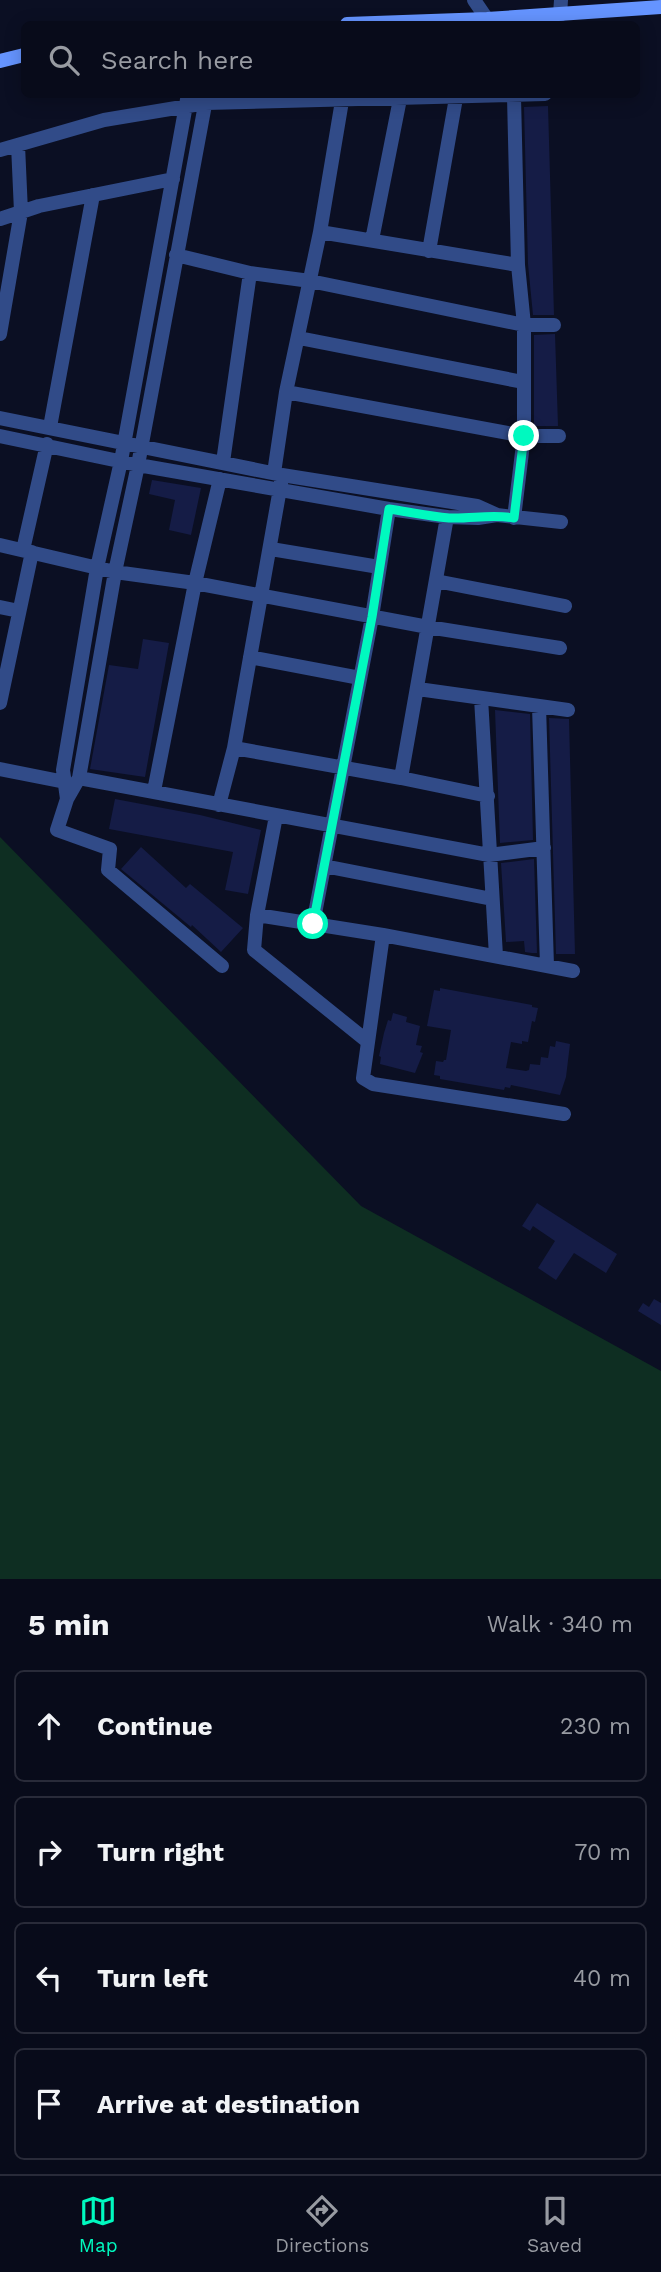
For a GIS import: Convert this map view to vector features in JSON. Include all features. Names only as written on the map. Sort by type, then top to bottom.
[{"type":"street","points":[[474,0],[487,19]]},
{"type":"street","points":[[431,21],[487,19],[561,7],[661,7]]},
{"type":"street","points":[[0,61],[21,56]]},
{"type":"street","points":[[0,150],[104,120],[187,101],[456,98],[429,251]]},
{"type":"street","points":[[514,98],[518,265],[524,325],[524,436],[514,518]]},
{"type":"street","points":[[206,99],[138,465],[115,572],[79,778],[57,830],[110,849],[108,870],[222,966]]},
{"type":"street","points":[[372,240],[400,99]]},
{"type":"street","points":[[68,799],[63,770],[97,568],[121,461],[187,101]]},
{"type":"street","points":[[219,805],[234,748],[271,549],[286,392],[320,232],[342,101]]},
{"type":"street","points":[[0,334],[21,212],[18,145]]},
{"type":"street","points":[[0,219],[173,178]]},
{"type":"street","points":[[50,427],[93,195]]},
{"type":"street","points":[[320,232],[518,265]]},
{"type":"street","points":[[176,255],[250,273],[310,281],[524,325],[554,325]]},
{"type":"street","points":[[223,462],[250,273]]},
{"type":"street","points":[[299,338],[523,382]]},
{"type":"street","points":[[286,392],[524,436],[559,436]]},
{"type":"street","points":[[0,418],[223,462],[389,509],[447,517],[478,518],[497,515]]},
{"type":"street","points":[[0,436],[220,479],[279,479],[477,506],[497,515],[561,522]]},
{"type":"street","points":[[0,703],[19,611],[47,444]]},
{"type":"street","points":[[154,791],[195,583],[220,479]]},
{"type":"street","points":[[313,924],[372,617],[389,509]]},
{"type":"street","points":[[401,778],[447,517]]},
{"type":"street","points":[[0,545],[115,572],[195,583],[428,627],[560,648]]},
{"type":"street","points":[[271,549],[379,567]]},
{"type":"street","points":[[436,581],[565,606]]},
{"type":"street","points":[[0,607],[19,611]]},
{"type":"street","points":[[250,657],[360,678]]},
{"type":"street","points":[[418,689],[568,710]]},
{"type":"street","points":[[481,698],[496,956]]},
{"type":"street","points":[[539,706],[547,966]]},
{"type":"street","points":[[234,748],[488,796]]},
{"type":"street","points":[[0,769],[65,782]]},
{"type":"street","points":[[79,778],[489,855],[544,848]]},
{"type":"street","points":[[276,816],[257,915],[254,950],[367,1041]]},
{"type":"street","points":[[324,866],[492,900]]},
{"type":"street","points":[[257,915],[383,935],[573,971]]},
{"type":"street","points":[[383,935],[363,1077],[373,1084],[564,1114]]},
{"type":"green space","points":[[0,837],[361,1206],[661,1371],[661,1579],[0,1579]]},
{"type":"building","points":[[548,106],[554,315],[533,315],[528,264],[524,107]]},
{"type":"building","points":[[555,334],[558,426],[534,426],[534,335]]},
{"type":"building","points":[[152,480],[201,488],[191,535],[169,530],[175,500],[149,494]]},
{"type":"building","points":[[143,639],[169,643],[145,777],[90,769],[109,665],[138,669]]},
{"type":"building","points":[[495,710],[530,714],[533,840],[500,843]]},
{"type":"building","points":[[549,718],[569,719],[575,954],[556,954]]},
{"type":"building","points":[[115,799],[261,830],[248,894],[225,890],[233,852],[109,829]]},
{"type":"building","points":[[141,847],[186,888],[190,884],[243,928],[221,952],[192,925],[191,927],[121,869]]},
{"type":"building","points":[[534,859],[537,953],[525,952],[524,941],[506,942],[501,863]]},
{"type":"building","points":[[440,988],[538,1008],[528,1042],[511,1042],[506,1068],[529,1070],[530,1064],[540,1065],[541,1057],[548,1058],[550,1046],[555,1047],[556,1041],[570,1044],[566,1077],[560,1095],[511,1085],[504,1090],[440,1079],[440,1076],[434,1075],[436,1061],[446,1060],[451,1030],[427,1026],[434,990],[440,991]]},
{"type":"building","points":[[393,1013],[407,1017],[406,1022],[420,1026],[416,1045],[422,1046],[420,1052],[423,1053],[415,1073],[380,1064],[384,1033]]},
{"type":"building","points":[[537,1203],[617,1254],[606,1273],[574,1253],[556,1280],[538,1268],[555,1241],[533,1226],[530,1231],[522,1226]]},
{"type":"building","points":[[654,1299],[661,1303],[661,1325],[638,1311],[643,1303],[649,1307]]},
{"type":"route","points":[[313,924],[372,617],[389,509],[447,517],[478,518],[497,515],[514,518],[524,436]]}]
